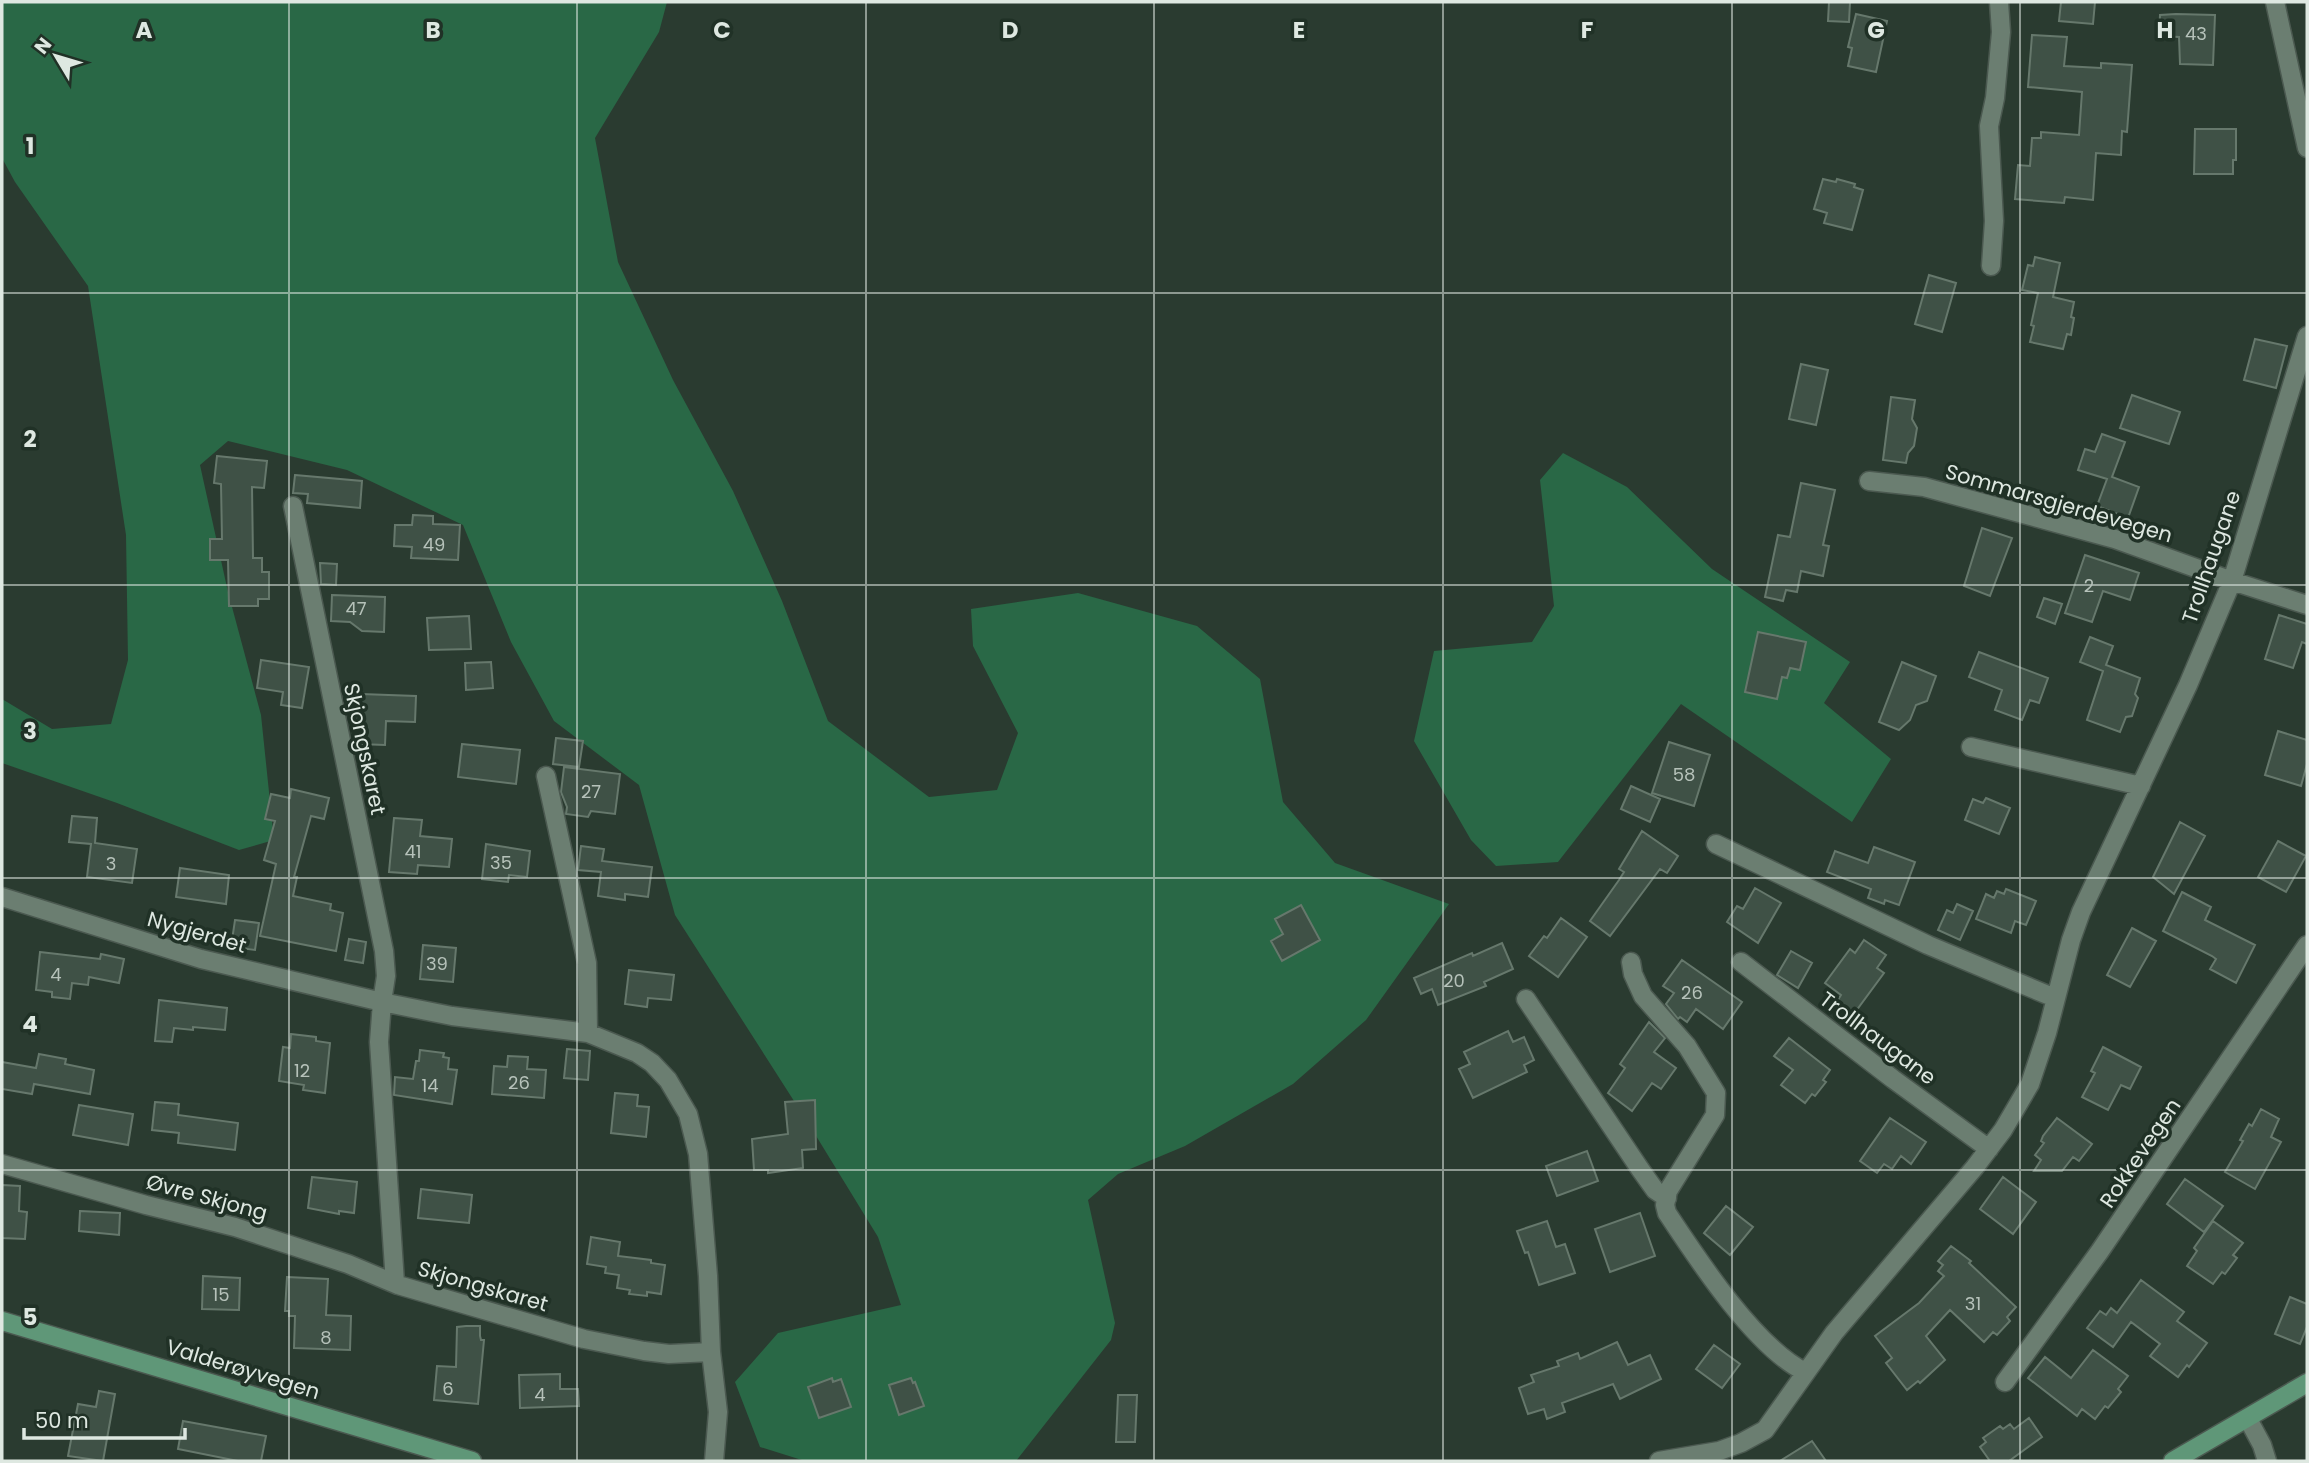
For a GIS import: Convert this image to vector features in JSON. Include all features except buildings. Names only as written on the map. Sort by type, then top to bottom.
[{"type":"main road","name":"Valderøyvegen","points":[[2,1321],[472,1461]]},
{"type":"main road","points":[[2174,1461],[2307,1383]]},
{"type":"street","points":[[1991,266],[1994,221],[1989,126],[1996,98],[2001,32],[1999,2]]},
{"type":"street","points":[[2275,2],[2307,148]]},
{"type":"street","name":"Trollhaugane","points":[[1659,1461],[1719,1451],[1765,1430],[1834,1333],[1989,1149],[2014,1114],[2030,1084],[2047,1033],[2081,912],[2188,685],[2232,581],[2307,336]]},
{"type":"street","name":"Sommarsgjerdevegen","points":[[1870,481],[1924,488],[2102,536],[2307,605]]},
{"type":"street","name":"Skjongskaret","points":[[293,506],[384,951],[386,976],[379,1042],[395,1283],[616,1346],[669,1353],[711,1352]]},
{"type":"street","points":[[1971,747],[2141,786]]},
{"type":"street","points":[[546,776],[587,963],[588,1033]]},
{"type":"street","points":[[1716,844],[1928,945],[2056,999]]},
{"type":"street","name":"Nygjerdet","points":[[2,897],[201,958],[382,1002]]},
{"type":"street","name":"Rokkevegen","points":[[2005,1382],[2100,1251],[2307,945]]},
{"type":"street","points":[[1631,962],[1643,996],[1687,1046],[1713,1085],[1717,1100],[1715,1115],[1679,1172],[1667,1198],[1664,1205],[1667,1213],[1719,1289],[1780,1355],[1805,1372]]},
{"type":"street","name":"Trollhaugane","points":[[1741,962],[1989,1149]]},
{"type":"street","points":[[1526,999],[1655,1190],[1667,1198]]},
{"type":"street","points":[[382,1002],[452,1016],[588,1033],[637,1053],[652,1063],[680,1097],[688,1114],[698,1154],[711,1352],[718,1412],[714,1461]]},
{"type":"street","name":"Øvre Skjong","points":[[2,1164],[285,1242],[398,1285]]},
{"type":"street","points":[[2248,1419],[2267,1461]]},
{"type":"green space","points":[[2,2],[667,2],[659,32],[595,138],[618,262],[673,380],[733,491],[782,601],[828,721],[929,797],[997,790],[1018,733],[973,646],[971,609],[1078,593],[1197,626],[1260,679],[1283,802],[1335,863],[1449,904],[1366,1020],[1293,1084],[1185,1146],[1118,1174],[1088,1200],[1115,1323],[1111,1340],[1016,1461],[805,1461],[760,1447],[735,1382],[778,1333],[901,1305],[878,1237],[675,915],[639,785],[554,721],[511,642],[463,525],[347,470],[228,441],[200,465],[228,592],[261,715],[274,840],[239,850],[2,763],[2,699],[52,729],[111,724],[128,660],[126,535],[88,286],[15,182],[2,158]]},
{"type":"green space","points":[[1563,453],[1627,487],[1712,569],[1850,662],[1824,703],[1891,759],[1852,822],[1681,704],[1558,862],[1496,866],[1471,840],[1414,741],[1434,651],[1532,642],[1554,606],[1540,480]]}]
